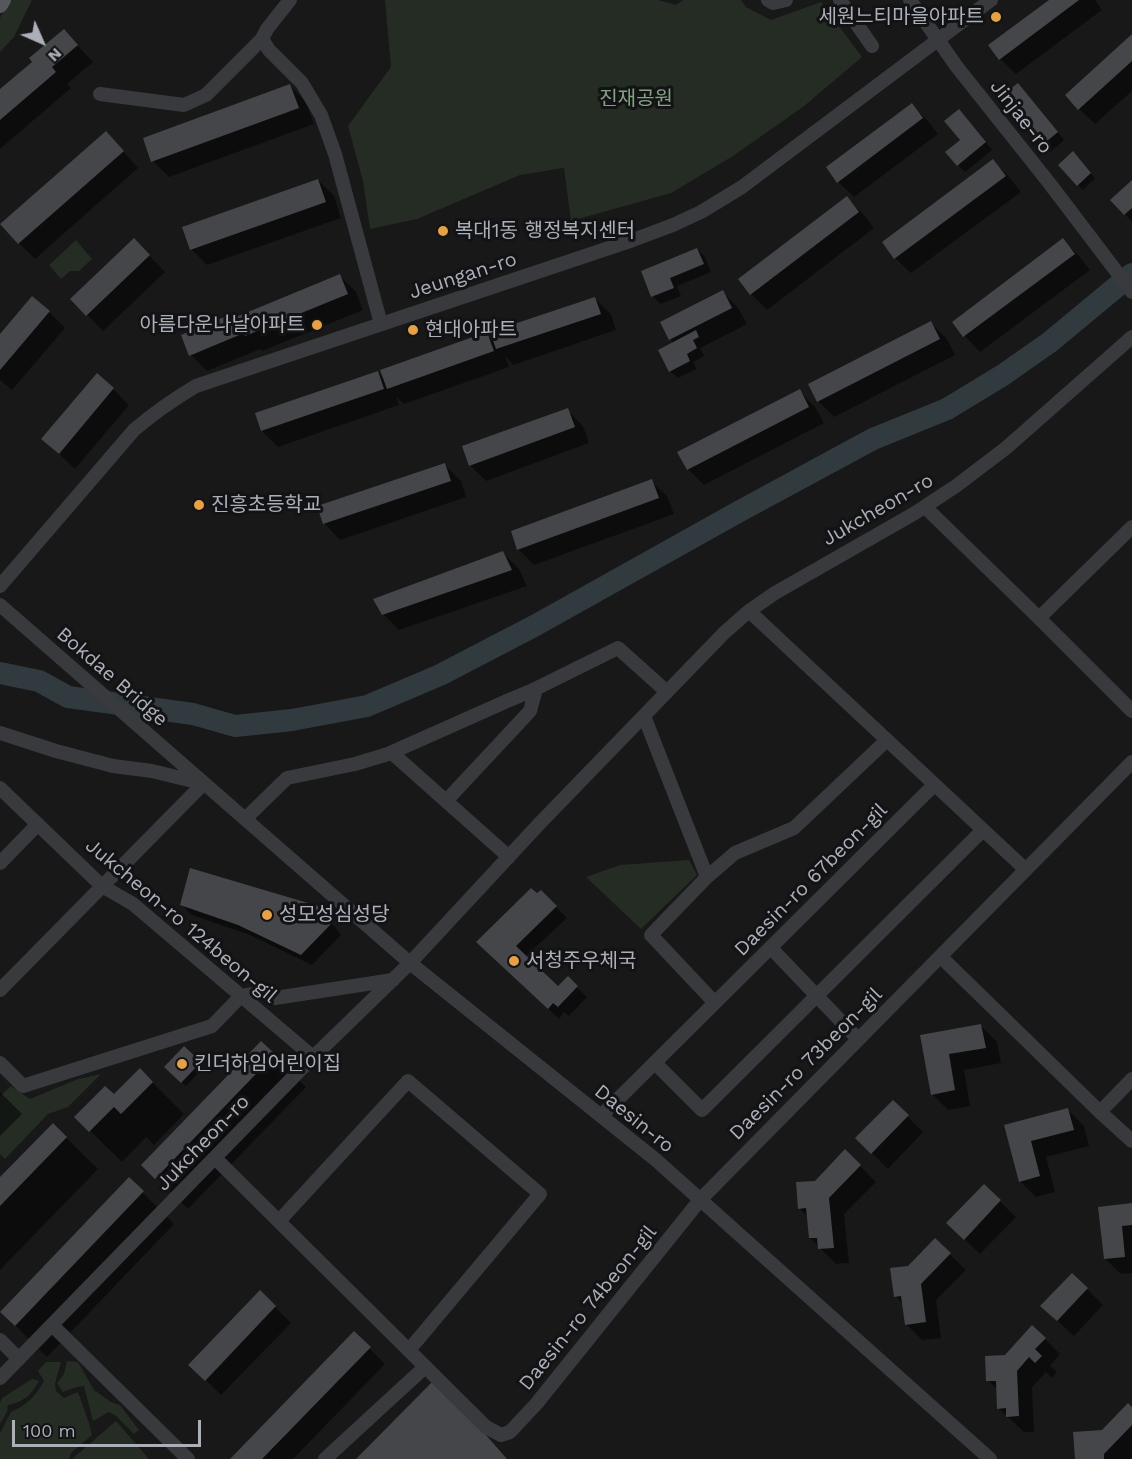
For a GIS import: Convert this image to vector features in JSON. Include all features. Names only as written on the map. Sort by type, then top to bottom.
[{"type":"main road","points":[[0,5],[3,0]]},
{"type":"street","points":[[100,94],[184,105],[206,95],[262,39],[267,28],[291,0]]},
{"type":"street","points":[[768,0],[773,3],[786,0]]},
{"type":"street","points":[[840,0],[872,46]]},
{"type":"street","name":"Jinjae-ro","points":[[910,0],[957,67],[1132,292]]},
{"type":"street","name":"Jeungan-ro","points":[[0,586],[134,430],[175,398],[196,386],[633,240],[701,212],[742,187],[938,40],[982,3]]},
{"type":"street","points":[[262,39],[269,50],[302,83],[321,115],[335,154],[381,324]]},
{"type":"street","name":"Jukcheon-ro","points":[[0,1378],[313,1057],[410,963],[667,692],[749,610],[925,507],[956,486],[1006,448],[1132,337]]},
{"type":"street","points":[[925,507],[1132,711]]},
{"type":"street","points":[[1039,618],[1132,527]]},
{"type":"street","name":"Bokdae Bridge","points":[[0,605],[201,781]]},
{"type":"street","points":[[749,610],[1025,870]]},
{"type":"street","points":[[245,819],[287,778],[355,765],[392,753],[536,689],[618,648],[667,692]]},
{"type":"street","points":[[446,801],[530,711],[536,689]]},
{"type":"street","points":[[644,716],[707,877]]},
{"type":"street","points":[[0,733],[113,766],[201,781]]},
{"type":"street","points":[[715,1004],[651,935],[707,877],[735,853],[794,828],[887,740]]},
{"type":"street","points":[[392,753],[509,857]]},
{"type":"street","name":"Daesin-ro 73beon-gil","points":[[700,1200],[1132,762]]},
{"type":"street","points":[[0,990],[201,781]]},
{"type":"street","name":"Daesin-ro","points":[[201,781],[410,963],[656,1160],[990,1459]]},
{"type":"street","name":"Daesin-ro 67beon-gil","points":[[601,1116],[934,785]]},
{"type":"street","name":"Jukcheon-ro 124beon-gil","points":[[0,788],[102,886],[133,904],[313,1057]]},
{"type":"street","points":[[0,863],[38,824]]},
{"type":"street","points":[[655,1064],[702,1110],[983,830]]},
{"type":"street","points":[[771,948],[858,1039]]},
{"type":"street","points":[[941,957],[1132,1141]]},
{"type":"street","points":[[0,1064],[23,1086],[212,1026],[241,996],[266,992],[275,998],[393,980]]},
{"type":"street","points":[[1101,1112],[1132,1079]]},
{"type":"street","points":[[279,1221],[408,1082],[540,1194],[409,1350]]},
{"type":"street","points":[[215,1158],[425,1367],[325,1459]]},
{"type":"street","name":"Daesin-ro 74beon-gil","points":[[425,1367],[486,1427],[501,1435],[510,1432],[537,1403],[700,1200]]},
{"type":"street","points":[[52,1325],[188,1459]]},
{"type":"street","points":[[0,1340],[19,1359]]},
{"type":"green space","points":[[9,0],[32,0],[14,37],[0,52],[0,18]]},
{"type":"green space","name":"진재공원","points":[[385,0],[658,0],[676,5],[683,0],[741,0],[746,7],[771,20],[821,2],[862,57],[803,107],[733,156],[671,193],[571,221],[564,168],[520,175],[417,219],[370,229],[363,181],[348,126],[391,67]]},
{"type":"green space","points":[[76,240],[92,259],[79,271],[70,271],[61,279],[49,265]]},
{"type":"green space","points":[[689,860],[697,875],[641,929],[586,877],[620,865]]},
{"type":"green space","points":[[101,1074],[68,1107],[48,1114],[5,1159],[0,1154],[0,1096],[11,1086],[30,1099],[78,1079]]},
{"type":"green space","points":[[67,1361],[78,1362],[94,1390],[111,1402],[120,1405],[139,1430],[134,1434],[109,1412],[93,1421],[84,1386],[63,1392],[57,1383],[64,1374]]},
{"type":"green space","points":[[46,1362],[61,1362],[55,1384],[56,1391],[64,1398],[78,1392],[92,1435],[71,1453],[69,1459],[0,1459],[0,1433],[11,1412],[26,1403],[41,1386],[44,1381],[38,1371]]},
{"type":"green space","points":[[32,1379],[39,1381],[33,1391],[23,1400],[8,1405],[0,1424],[2,1398]]},
{"type":"green space","points":[[116,1421],[149,1459],[72,1459]]},
{"type":"building","points":[[1049,0],[1079,0],[999,60],[988,45]]},
{"type":"building","points":[[64,29],[78,45],[52,67],[56,72],[0,120],[0,89],[32,62],[29,58]]},
{"type":"building","points":[[1132,34],[1132,61],[1078,110],[1065,95]]},
{"type":"building","points":[[1018,83],[1058,132],[1041,146],[1001,96]]},
{"type":"building","points":[[290,84],[299,108],[151,162],[143,138]]},
{"type":"building","points":[[912,103],[923,118],[837,183],[826,167]]},
{"type":"building","points":[[959,109],[986,142],[957,166],[945,152],[960,140],[944,121]]},
{"type":"building","points":[[106,131],[124,151],[18,244],[0,224]]},
{"type":"building","points":[[1073,151],[1091,173],[1077,186],[1058,165]]},
{"type":"building","points":[[993,159],[1006,176],[894,259],[882,242]]},
{"type":"building","points":[[318,179],[326,202],[190,250],[182,227]]},
{"type":"building","points":[[1132,180],[1132,208],[1124,215],[1110,200]]},
{"type":"building","points":[[847,196],[859,212],[750,295],[738,279]]},
{"type":"building","points":[[134,238],[150,255],[86,316],[70,299]]},
{"type":"building","points":[[1063,238],[1075,254],[963,337],[952,322]]},
{"type":"building","points":[[697,248],[704,264],[670,278],[674,288],[651,297],[641,271]]},
{"type":"building","points":[[340,274],[348,294],[189,356],[181,335],[234,313],[236,317]]},
{"type":"building","points":[[723,290],[732,308],[669,340],[660,322]]},
{"type":"building","points":[[32,296],[50,311],[0,370],[0,334]]},
{"type":"building","points":[[595,297],[601,314],[496,349],[490,332]]},
{"type":"building","points":[[931,321],[940,339],[817,402],[808,384]]},
{"type":"building","points":[[696,330],[699,337],[693,340],[697,348],[687,354],[690,361],[669,372],[658,350]]},
{"type":"building","points":[[487,332],[494,351],[387,389],[380,370]]},
{"type":"building","points":[[378,371],[384,389],[261,431],[255,413]]},
{"type":"building","points":[[97,373],[114,388],[59,454],[41,439]]},
{"type":"building","points":[[800,389],[809,407],[687,470],[677,452]]},
{"type":"building","points":[[568,408],[575,427],[469,466],[462,446]]},
{"type":"building","points":[[445,463],[451,481],[323,524],[317,506]]},
{"type":"building","points":[[652,479],[659,498],[517,550],[511,531]]},
{"type":"building","points":[[503,551],[512,570],[382,615],[373,599]]},
{"type":"building","name":"성모성심성당","points":[[190,868],[318,906],[331,924],[301,955],[238,925],[180,905]]},
{"type":"building","name":"서청주우체국","points":[[531,888],[537,893],[541,890],[557,906],[516,946],[558,986],[568,976],[578,986],[558,1007],[553,1003],[548,1009],[476,942]]},
{"type":"building","points":[[981,1024],[986,1048],[949,1054],[955,1090],[931,1095],[920,1035]]},
{"type":"building","points":[[261,1041],[275,1054],[155,1179],[141,1165]]},
{"type":"building","name":"킨더하임어린이집","points":[[184,1046],[201,1062],[181,1083],[164,1067]]},
{"type":"building","points":[[140,1068],[153,1082],[121,1114],[114,1107],[89,1132],[74,1117],[105,1086],[114,1094]]},
{"type":"building","points":[[893,1100],[909,1115],[871,1154],[855,1138]]},
{"type":"building","points":[[1068,1108],[1074,1130],[1031,1141],[1040,1176],[1019,1182],[1004,1125]]},
{"type":"building","points":[[53,1123],[67,1137],[0,1206],[0,1177]]},
{"type":"building","points":[[845,1149],[861,1165],[829,1198],[834,1248],[818,1249],[817,1238],[809,1238],[806,1208],[798,1209],[796,1182],[815,1181]]},
{"type":"building","points":[[129,1177],[144,1191],[15,1326],[0,1312]]},
{"type":"building","points":[[984,1184],[1001,1200],[964,1240],[946,1223]]},
{"type":"building","points":[[1132,1203],[1132,1225],[1122,1226],[1125,1257],[1104,1259],[1098,1207]]},
{"type":"building","points":[[935,1238],[951,1253],[921,1284],[926,1322],[905,1325],[901,1296],[894,1297],[890,1268],[908,1266]]},
{"type":"building","points":[[1072,1273],[1088,1288],[1057,1321],[1040,1306]]},
{"type":"building","points":[[260,1290],[276,1306],[205,1381],[188,1365]]},
{"type":"building","points":[[1032,1325],[1046,1338],[1035,1349],[1042,1356],[1035,1363],[1029,1357],[1017,1371],[1019,1416],[1006,1417],[1006,1408],[997,1409],[996,1381],[986,1381],[985,1356],[1005,1355]]},
{"type":"building","points":[[354,1331],[371,1347],[262,1459],[230,1459]]},
{"type":"building","points":[[436,1378],[507,1459],[356,1459]]},
{"type":"building","points":[[1128,1403],[1132,1407],[1132,1425],[1104,1454],[1104,1459],[1075,1459],[1073,1432],[1102,1430]]},
{"type":"waterway","points":[[0,673],[39,681],[68,697],[193,714],[235,726],[292,720],[367,706],[440,675],[536,625],[873,439],[947,409],[1003,375],[1050,342],[1132,274]]},
{"type":"place","name":"세원느티마을아파트","points":[[996,17]]},
{"type":"place","name":"복대1동 행정복지센터","points":[[443,231]]},
{"type":"place","name":"아름다운나날아파트","points":[[317,325]]},
{"type":"place","name":"현대아파트","points":[[413,330]]},
{"type":"place","name":"진흥초등학교","points":[[199,505]]},
{"type":"place","name":"성모성심성당","points":[[267,915]]},
{"type":"place","name":"서청주우체국","points":[[514,961]]},
{"type":"place","name":"킨더하임어린이집","points":[[182,1064]]}]
